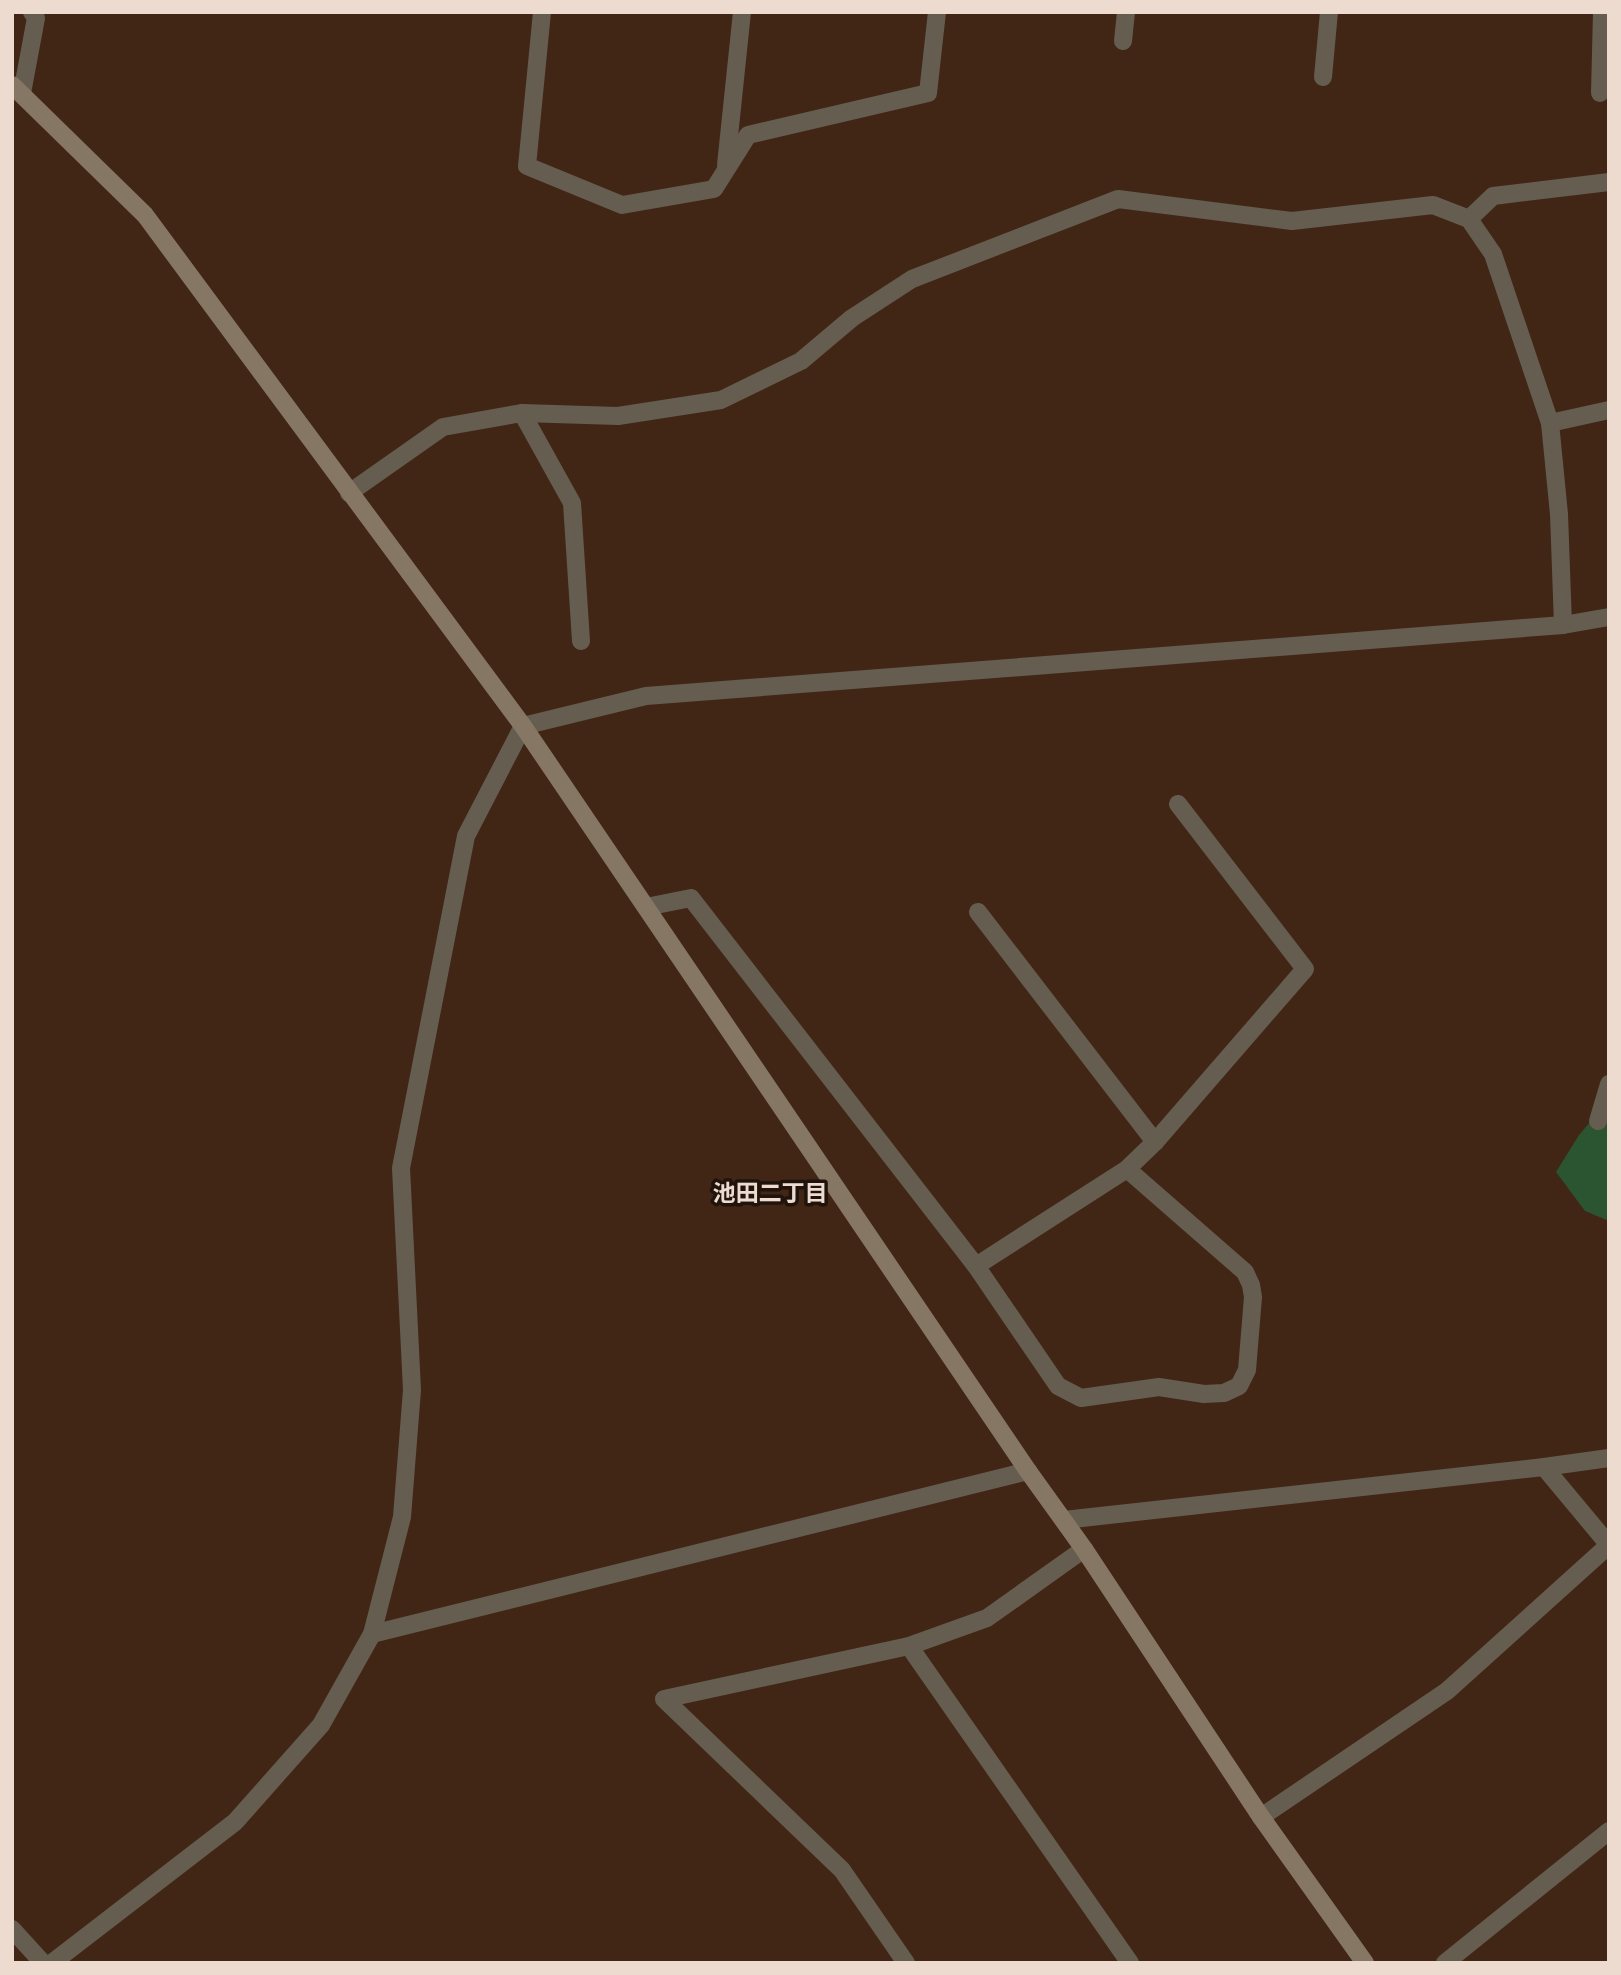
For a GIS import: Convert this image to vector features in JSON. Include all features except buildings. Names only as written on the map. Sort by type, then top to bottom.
[{"type":"street","points":[[33,12],[36,18],[17,89],[145,215],[523,726],[1028,1471],[1084,1549],[1261,1817],[1365,1963]]},
{"type":"street","points":[[542,12],[527,166],[622,205],[714,189],[748,135],[928,93],[937,12]]},
{"type":"street","points":[[726,170],[742,12]]},
{"type":"street","points":[[1123,41],[1126,12]]},
{"type":"street","points":[[1323,77],[1329,12]]},
{"type":"street","points":[[1600,93],[1602,12]]},
{"type":"street","points":[[1469,219],[1493,196],[1609,182]]},
{"type":"street","points":[[349,493],[443,427],[522,413],[618,416],[721,400],[801,361],[852,318],[912,279],[1118,199],[1292,221],[1433,205],[1469,219],[1493,254],[1550,423],[1559,514],[1563,625]]},
{"type":"street","points":[[1550,423],[1609,410]]},
{"type":"street","points":[[522,413],[572,503],[581,641]]},
{"type":"street","points":[[52,1963],[235,1822],[321,1725],[372,1634],[401,1517],[412,1390],[401,1168],[466,836],[523,726],[646,696],[1563,625],[1609,617]]},
{"type":"street","points":[[976,1266],[1127,1169],[1155,1142],[1305,968],[1178,804]]},
{"type":"street","points":[[646,907],[691,898],[976,1266],[1058,1386],[1081,1398],[1159,1387],[1204,1394],[1224,1393],[1239,1386],[1247,1370],[1253,1297],[1245,1272],[1127,1169]]},
{"type":"street","points":[[978,912],[1155,1142]]},
{"type":"street","points":[[1598,1121],[1609,1084]]},
{"type":"street","points":[[1064,1520],[1609,1458]]},
{"type":"street","points":[[1261,1817],[1447,1691],[1609,1545],[1544,1467]]},
{"type":"street","points":[[372,1634],[1028,1471]]},
{"type":"street","points":[[906,1963],[842,1870],[664,1699],[909,1646],[987,1618],[1084,1549]]},
{"type":"street","points":[[909,1646],[1130,1963]]},
{"type":"street","points":[[1445,1963],[1609,1831]]},
{"type":"street","points":[[12,1929],[43,1963]]},
{"type":"green space","points":[[1609,1100],[1609,1221],[1585,1211],[1556,1172],[1579,1135]]},
{"type":"district","name":"池田二丁目","points":[[770,1193]]}]
